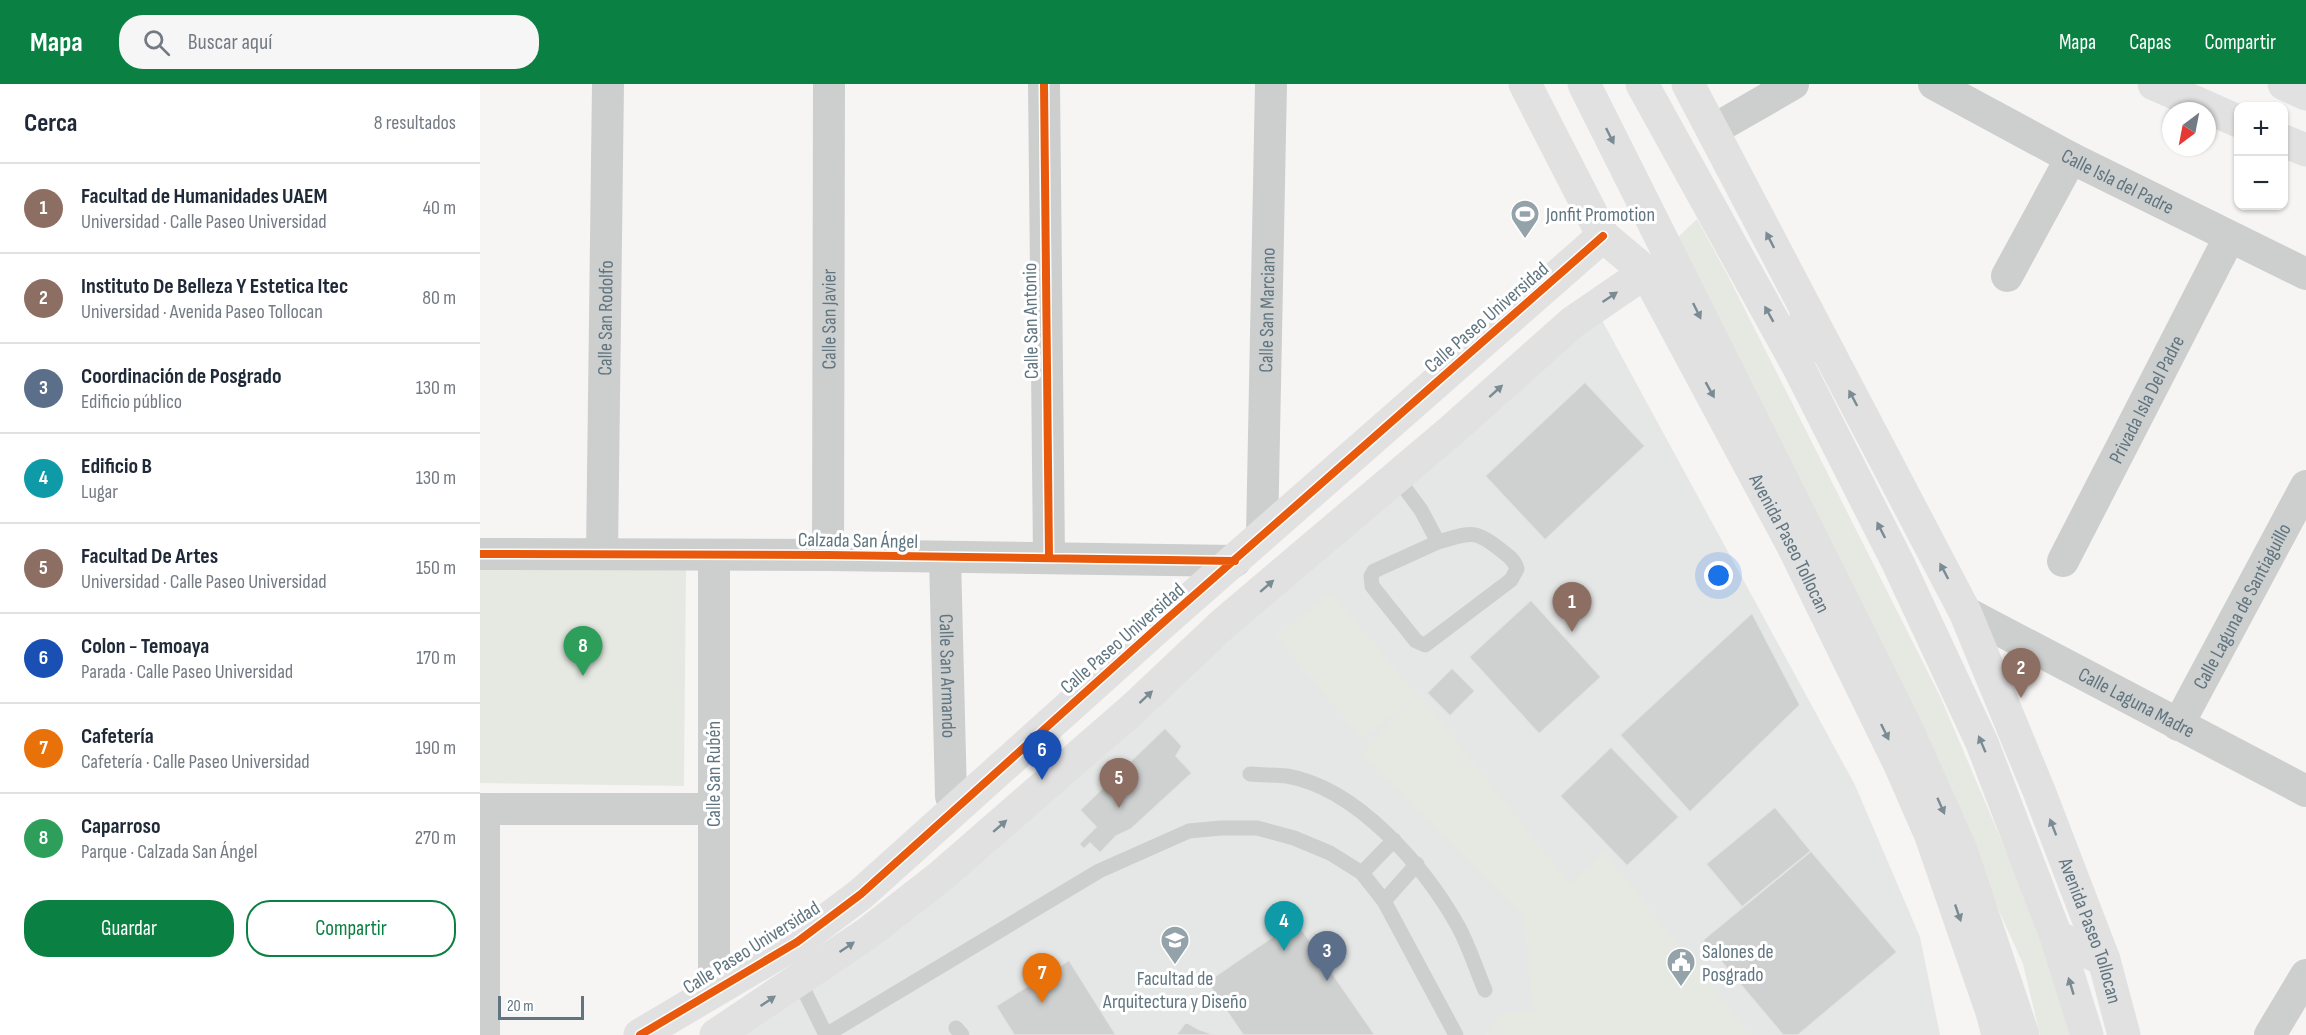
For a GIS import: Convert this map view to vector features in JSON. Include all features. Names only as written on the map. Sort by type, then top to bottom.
[{"type":"main road","name":"Avenida Paseo Tollocan","points":[[1525,84],[1603,236],[1646,272],[1787,535],[1900,765],[1931,837],[1995,1024]]},
{"type":"main road","name":"Avenida Paseo Tollocan","points":[[1584,84],[1905,725],[1961,850],[2023,1035]]},
{"type":"main road","name":"Avenida Paseo Tollocan","points":[[1642,84],[1798,366],[1898,563],[1982,743],[2056,936],[2087,1035]]},
{"type":"main road","name":"Avenida Paseo Tollocan","points":[[1688,84],[1965,612],[2104,960],[2124,1035]]},
{"type":"main road","points":[[2154,84],[2234,119]]},
{"type":"main road","points":[[2284,84],[2306,94]]},
{"type":"main road","points":[[2288,143],[2306,150]]},
{"type":"main road","name":"Calle Paseo Universidad","points":[[640,1035],[797,942],[861,894],[1262,535],[1603,236]]},
{"type":"main road","points":[[716,1035],[868,933],[942,876],[1125,716],[1223,624],[1452,430],[1573,322],[1646,272]]},
{"type":"main road","points":[[1798,366],[1807,310]]},
{"type":"main road","points":[[1421,396],[1421,405],[1425,415],[1432,423],[1452,430]]},
{"type":"main road","points":[[1361,450],[1380,460],[1395,478]]},
{"type":"main road","points":[[2056,936],[2104,960]]},
{"type":"main road","points":[[1995,1024],[1997,962]]},
{"type":"street","name":"Calle San Rodolfo","points":[[602,554],[608,84]]},
{"type":"street","name":"Calle San Javier","points":[[828,555],[829,84]]},
{"type":"street","name":"Calle San Antonio","points":[[1044,84],[1049,558]]},
{"type":"street","name":"Calle San Marciano","points":[[1262,535],[1271,84]]},
{"type":"street","points":[[1713,130],[1793,84]]},
{"type":"street","name":"Calle Isla del Padre","points":[[1934,84],[2071,158],[2229,238],[2306,274]]},
{"type":"street","points":[[2007,276],[2071,158]]},
{"type":"street","name":"Privada Isla Del Padre","points":[[2063,561],[2229,238]]},
{"type":"street","name":"Calle Laguna de Santiaguillo","points":[[2178,725],[2306,486]]},
{"type":"street","name":"Calzada San Ángel","points":[[480,554],[828,555],[1235,561]]},
{"type":"street","name":"Calle San Rubén","points":[[714,556],[714,991]]},
{"type":"street","name":"Calle San Armando","points":[[945,558],[951,796]]},
{"type":"street","name":"Calle Laguna Madre","points":[[1965,612],[2306,791]]},
{"type":"street","points":[[484,1035],[482,809],[713,809]]},
{"type":"street","points":[[2270,1035],[2306,975]]},
{"type":"lane","points":[[1395,478],[1421,510],[1438,542]]},
{"type":"lane","points":[[1477,534],[1485,537],[1512,559],[1517,569],[1511,580],[1430,644],[1425,645],[1416,641],[1372,586],[1371,580],[1374,572],[1438,542],[1477,534]]},
{"type":"lane","points":[[1250,774],[1288,777],[1318,787],[1351,805],[1394,840],[1417,864],[1459,928],[1485,990]]},
{"type":"lane","points":[[799,980],[826,1035],[1099,871],[1189,831],[1257,828],[1294,838],[1330,853],[1362,873],[1384,901],[1456,1035]]},
{"type":"lane","points":[[1362,873],[1394,840]]},
{"type":"lane","points":[[1384,901],[1417,864]]},
{"type":"shaded area","points":[[1697,219],[1940,696],[2049,952],[2074,1035],[2040,1035],[2023,964],[1883,653],[1675,240]]},
{"type":"shaded area","points":[[1598,313],[1855,785],[1920,937],[1940,1035],[740,1035]]},
{"type":"shaded area","points":[[480,565],[686,568],[684,786],[480,783]]},
{"type":"shaded area","points":[[1331,592],[1416,694],[1418,692],[1570,884],[1604,852],[1751,1035],[1486,1035],[1498,1015],[1533,1011],[1524,917],[1361,755],[1412,699],[1362,739],[1276,637]]},
{"type":"building","points":[[1585,382],[1645,446],[1545,540],[1485,476]]},
{"type":"building","points":[[1531,600],[1601,677],[1539,734],[1469,657]]},
{"type":"building","points":[[1752,613],[1800,705],[1690,812],[1620,735]]},
{"type":"building","points":[[1452,668],[1475,691],[1450,716],[1427,693]]},
{"type":"building","points":[[1165,728],[1182,746],[1176,756],[1192,773],[1131,829],[1116,836],[1100,853],[1090,843],[1084,849],[1079,844],[1096,827],[1080,810]]},
{"type":"building","points":[[1611,747],[1679,817],[1627,866],[1560,796]]},
{"type":"building","points":[[1775,807],[1811,851],[1742,907],[1706,864]]},
{"type":"building","points":[[1811,851],[1897,952],[1798,1035],[1783,1035],[1703,940]]},
{"type":"building","points":[[1296,921],[1375,1035],[1243,1035],[1207,982]]},
{"type":"building","points":[[1069,960],[1116,1035],[1014,1035],[996,1006]]},
{"type":"building","points":[[1186,1022],[1198,1029],[1215,1035],[1176,1035]]},
{"type":"cycle path","points":[[1044,84],[1049,558]]},
{"type":"cycle path","points":[[640,1035],[797,942],[861,894],[1167,619],[1603,236]]},
{"type":"cycle path","points":[[480,554],[828,555],[1235,561]]},
{"type":"place","name":"Jonfit Promotion","points":[[1525,240]]},
{"type":"place","name":"Facultad de Humanidades UAEM","points":[[1572,632]]},
{"type":"place","name":"Caparroso","points":[[583,676]]},
{"type":"place","name":"Instituto De Belleza Y Estetica Itec","points":[[2021,698]]},
{"type":"place","name":"Colon - Temoaya","points":[[1042,780]]},
{"type":"place","name":"Facultad De Artes","points":[[1119,808]]},
{"type":"place","name":"Edificio B","points":[[1284,951]]},
{"type":"place","name":"Facultad de Arquitectura y Diseño","points":[[1175,966]]},
{"type":"place","name":"Coordinación de Posgrado","points":[[1327,981]]},
{"type":"place","name":"Salones de Posgrado","points":[[1681,988]]},
{"type":"place","name":"Cafetería","points":[[1042,1003]]}]
